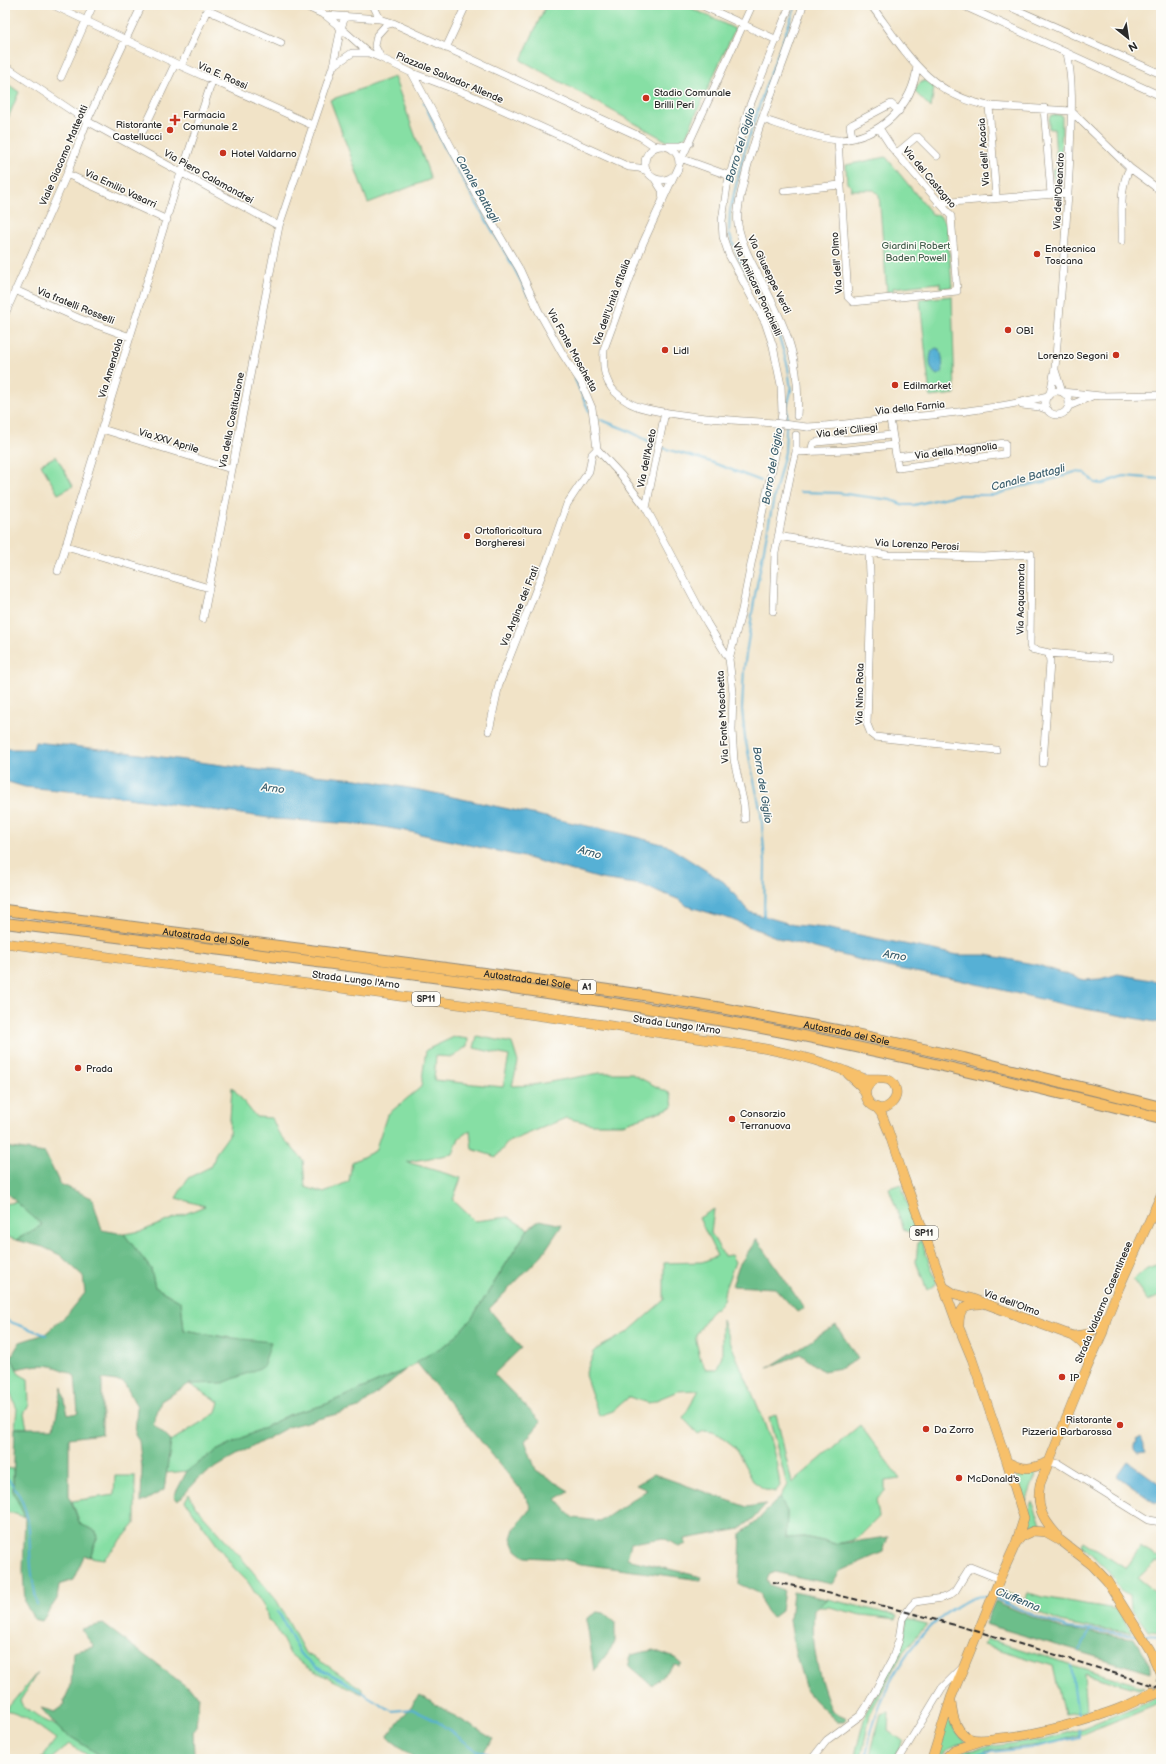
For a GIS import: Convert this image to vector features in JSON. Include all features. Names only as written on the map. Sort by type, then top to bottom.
[{"type":"highway","name":"Autostrada del Sole","points":[[5,910],[529,979],[702,1005],[842,1031],[964,1058],[1161,1107]]},
{"type":"highway","name":"Autostrada del Sole","points":[[5,923],[526,989],[714,1020],[854,1047],[1161,1118]]},
{"type":"main road","name":"Strada Lungo l'Arno","points":[[5,943],[405,996],[739,1044],[816,1060],[864,1078],[875,1079]]},
{"type":"main road","name":"Strada Lungo l'Arno","points":[[844,1070],[861,1086],[866,1095]]},
{"type":"main road","points":[[884,1078],[889,1080],[895,1087],[896,1096],[891,1104],[882,1108],[870,1104],[866,1095],[867,1086],[875,1079],[884,1078]]},
{"type":"main road","name":"SP11","points":[[888,1130],[891,1104]]},
{"type":"main road","name":"SP11","points":[[876,1107],[888,1130],[944,1287]]},
{"type":"main road","name":"Strada Valdarno Casentinese","points":[[1060,1540],[1045,1520],[1038,1501],[1040,1484],[1103,1332],[1106,1320],[1161,1195]]},
{"type":"main road","points":[[932,1759],[951,1698],[1016,1543],[1024,1518],[1008,1462],[944,1287]]},
{"type":"main road","name":"Via dell'Olmo","points":[[944,1287],[955,1294],[970,1298],[982,1304],[1073,1336],[1088,1350],[1088,1366]]},
{"type":"main road","points":[[959,1327],[960,1310],[969,1304],[982,1304]]},
{"type":"main road","points":[[1073,1336],[1088,1334],[1106,1320]]},
{"type":"main road","points":[[1008,1462],[1020,1468],[1031,1468],[1049,1462]]},
{"type":"main road","points":[[1016,1543],[1022,1536],[1034,1531],[1046,1532],[1060,1540],[1092,1565],[1107,1581],[1136,1627],[1150,1650],[1161,1675]]},
{"type":"main road","points":[[1150,1650],[1161,1658]]},
{"type":"main road","points":[[1139,1701],[1151,1692]]},
{"type":"main road","points":[[944,1759],[954,1750],[984,1740],[1051,1731],[1073,1725],[1161,1692]]},
{"type":"main road","points":[[951,1698],[953,1712],[958,1728],[969,1738],[984,1740]]},
{"type":"street","name":"Via E. Rossi","points":[[53,5],[212,81],[312,125]]},
{"type":"street","points":[[61,77],[93,5]]},
{"type":"street","name":"Viale Giacomo Matteotti","points":[[5,314],[67,174],[87,121],[127,40],[142,5]]},
{"type":"street","points":[[303,5],[325,15],[369,53],[381,58]]},
{"type":"street","points":[[373,5],[380,19]]},
{"type":"street","points":[[446,48],[466,5]]},
{"type":"street","points":[[701,5],[777,40]]},
{"type":"street","points":[[655,179],[660,180],[671,178],[678,169],[752,5]]},
{"type":"street","name":"Via Amilcare Ponchielli","points":[[729,659],[742,610],[775,456],[782,413],[781,378],[774,346],[764,322],[730,255],[723,237],[722,221],[730,176],[748,110],[790,5]]},
{"type":"street","name":"Via Giuseppe Verdi","points":[[797,413],[797,380],[791,344],[776,308],[741,238],[738,224],[740,198],[750,158],[762,119],[803,5]]},
{"type":"street","points":[[871,5],[917,66],[927,77],[951,94],[977,104],[989,106],[1044,108],[1071,111],[1130,168],[1161,191]]},
{"type":"street","points":[[1006,5],[1161,74]]},
{"type":"street","points":[[967,6],[1161,96]]},
{"type":"street","points":[[143,131],[207,10],[281,43]]},
{"type":"street","points":[[325,15],[380,19],[393,23],[481,65],[641,137],[653,144],[663,146],[681,146],[690,143]]},
{"type":"street","name":"Via della Costituzione","points":[[203,619],[279,226],[333,66],[341,28],[345,17]]},
{"type":"street","name":"Piazzale Salvador Allende","points":[[393,23],[386,25],[377,35],[375,46],[381,58],[412,73],[470,95],[629,167],[647,171]]},
{"type":"street","points":[[333,66],[352,53],[369,53]]},
{"type":"street","name":"Via dell'Oleandro","points":[[1049,395],[1055,368],[1068,193],[1071,111],[1070,67],[1067,53]]},
{"type":"street","points":[[1070,67],[1083,60]]},
{"type":"street","name":"Via Piero Calamandrei","points":[[5,66],[87,121],[279,226]]},
{"type":"street","points":[[762,119],[818,136],[838,140],[860,136],[879,128],[899,111],[914,82],[917,66]]},
{"type":"street","name":"Via Fonte Moschetta","points":[[412,73],[480,203],[520,270],[545,322],[562,353],[581,382],[592,408],[597,449],[621,475],[646,508],[707,624],[729,659],[733,692],[732,730],[734,760],[744,805],[745,819]]},
{"type":"street","points":[[914,82],[927,77]]},
{"type":"street","name":"Via Amendola","points":[[58,571],[178,181],[212,81]]},
{"type":"street","points":[[852,137],[850,126],[853,124],[891,104],[899,111]]},
{"type":"street","name":"Via dell' Acacia","points":[[989,106],[996,198]]},
{"type":"street","points":[[1044,108],[1051,194]]},
{"type":"street","name":"Via del Castagno","points":[[879,128],[897,153],[938,203],[951,216],[957,291]]},
{"type":"street","points":[[897,153],[916,137],[918,137],[937,156]]},
{"type":"street","name":"Via dell' Olmo","points":[[838,140],[848,298],[853,302],[957,291]]},
{"type":"street","points":[[664,201],[662,190],[655,179],[647,171],[645,166],[647,155],[655,148],[663,146],[676,153],[680,164],[678,169]]},
{"type":"street","points":[[683,159],[730,176]]},
{"type":"street","points":[[1122,241],[1124,189],[1127,174],[1130,168]]},
{"type":"street","name":"Via dell'Unità d'Italia","points":[[678,169],[643,243],[612,324],[604,349],[603,367],[607,380],[614,391],[628,402],[646,409],[714,418],[774,423]]},
{"type":"street","name":"Via Emilio Vasarri","points":[[67,174],[167,220]]},
{"type":"street","points":[[784,191],[840,185]]},
{"type":"street","points":[[938,203],[1068,193]]},
{"type":"street","name":"Via fratelli Rosselli","points":[[16,290],[78,318],[130,337]]},
{"type":"street","name":"Via dell'Oleandro","points":[[1055,368],[1062,392]]},
{"type":"street","name":"Via della Farnia","points":[[774,423],[824,426],[923,416],[1016,404],[1056,392],[1128,396],[1161,395]]},
{"type":"street","points":[[1062,392],[1067,396],[1069,406]]},
{"type":"street","points":[[1048,410],[1046,403],[1049,395]]},
{"type":"street","name":"Via della Farnia","points":[[1016,404],[1040,407],[1053,414],[1059,415],[1065,412],[1069,406],[1094,395]]},
{"type":"street","name":"Via dell'Aceto","points":[[646,508],[666,412]]},
{"type":"street","points":[[890,419],[896,456]]},
{"type":"street","name":"Via XXV Aprile","points":[[102,429],[231,469]]},
{"type":"street","points":[[773,611],[775,553],[796,452],[796,435]]},
{"type":"street","name":"Via dei Ciliegi","points":[[811,452],[813,444],[817,442],[892,435]]},
{"type":"street","name":"Via della Magnolia","points":[[1004,443],[1005,454],[898,468],[896,456],[1004,443]]},
{"type":"street","name":"Via dei Ciliegi","points":[[796,452],[894,445]]},
{"type":"street","name":"Via Argine dei Frati","points":[[489,731],[499,684],[548,559],[567,504],[589,472],[592,454],[597,449]]},
{"type":"street","name":"Via Lorenzo Perosi","points":[[778,536],[869,552],[911,556],[984,557],[1031,554]]},
{"type":"street","points":[[66,546],[209,588]]},
{"type":"street","name":"Via Nino Rota","points":[[869,552],[871,596],[867,724],[870,734],[876,736],[996,750]]},
{"type":"street","name":"Via Acquamorta","points":[[1031,554],[1031,649],[1049,653],[1109,658]]},
{"type":"street","points":[[1043,763],[1050,674],[1049,653]]},
{"type":"street","points":[[1049,1462],[1059,1464],[1149,1520],[1161,1522]]},
{"type":"street","points":[[812,1759],[827,1740],[841,1728],[861,1715],[867,1706],[892,1660],[899,1640],[902,1619],[910,1606],[916,1602],[942,1598],[950,1595],[955,1591],[970,1568],[1000,1579]]},
{"type":"street","points":[[900,1759],[942,1688],[963,1668]]},
{"type":"green space","name":"Stadio Comunale Brilli Peri","points":[[546,5],[685,5],[735,29],[686,136],[674,145],[521,60]]},
{"type":"green space","points":[[394,77],[431,179],[368,203],[330,100]]},
{"type":"green space","points":[[923,81],[926,81],[934,87],[931,108],[915,92],[917,86]]},
{"type":"green space","points":[[5,82],[19,92],[8,118],[5,117]]},
{"type":"green space","points":[[1051,115],[1062,115],[1061,179],[1054,180],[1052,169],[1057,169],[1054,129],[1049,129],[1049,119]]},
{"type":"green space","name":"Giardini Robert Baden Powell","points":[[886,157],[932,214],[939,215],[947,225],[952,287],[940,288],[940,283],[938,283],[893,288],[893,292],[887,292],[879,195],[874,190],[851,190],[852,187],[847,183],[846,165]]},
{"type":"green space","points":[[952,296],[955,394],[930,397],[920,299]]},
{"type":"green space","points":[[56,456],[73,486],[58,494],[41,464]]},
{"type":"green space","points":[[477,1036],[512,1043],[518,1062],[512,1086],[533,1085],[600,1073],[630,1073],[671,1094],[673,1107],[623,1124],[592,1124],[566,1118],[508,1142],[496,1157],[472,1149],[470,1130],[459,1138],[453,1154],[407,1162],[461,1178],[453,1200],[475,1221],[508,1217],[528,1229],[472,1318],[450,1342],[405,1370],[324,1405],[291,1414],[216,1451],[187,1471],[166,1473],[171,1441],[216,1413],[219,1402],[189,1384],[205,1383],[224,1337],[184,1330],[181,1302],[155,1287],[151,1269],[124,1234],[142,1231],[205,1206],[176,1198],[188,1178],[212,1166],[216,1153],[229,1135],[232,1087],[256,1117],[272,1118],[278,1132],[303,1160],[305,1187],[324,1193],[349,1181],[352,1162],[375,1151],[387,1115],[421,1087],[426,1050],[454,1037],[468,1039],[467,1046],[453,1057],[436,1056],[434,1080],[503,1087],[509,1056],[474,1048]]},
{"type":"green space","points":[[5,1147],[45,1153],[60,1184],[92,1198],[102,1230],[124,1234],[151,1269],[155,1287],[181,1302],[184,1330],[224,1337],[271,1342],[263,1367],[223,1383],[189,1384],[161,1401],[153,1424],[171,1441],[164,1490],[141,1503],[142,1468],[139,1441],[135,1435],[137,1407],[124,1382],[102,1379],[102,1434],[69,1438],[69,1496],[80,1524],[96,1531],[97,1538],[90,1557],[84,1556],[73,1580],[59,1585],[57,1599],[42,1621],[34,1619],[25,1603],[23,1570],[25,1517],[13,1491],[15,1428],[54,1428],[62,1387],[68,1415],[78,1413],[75,1376],[53,1366],[47,1365],[17,1369],[11,1357],[20,1342],[45,1334],[68,1314],[85,1293],[83,1276],[60,1255],[43,1247],[16,1240],[42,1225],[5,1192]]},
{"type":"green space","points":[[901,1184],[918,1233],[915,1235],[904,1230],[889,1188]]},
{"type":"green space","points":[[17,1202],[42,1225],[16,1240],[5,1236],[5,1204]]},
{"type":"green space","points":[[714,1209],[711,1233],[724,1256],[731,1255],[735,1262],[725,1289],[723,1301],[709,1315],[696,1335],[696,1341],[701,1361],[706,1369],[717,1369],[722,1355],[722,1320],[764,1422],[771,1443],[777,1464],[780,1486],[775,1492],[764,1489],[753,1481],[735,1447],[713,1432],[704,1431],[698,1434],[683,1418],[699,1390],[678,1391],[649,1403],[629,1397],[613,1411],[599,1416],[585,1375],[595,1350],[628,1332],[664,1300],[664,1263],[702,1262],[717,1256],[699,1218]]},
{"type":"green space","points":[[540,1220],[562,1225],[542,1255],[489,1309],[521,1348],[494,1374],[541,1422],[525,1441],[536,1470],[569,1491],[556,1499],[573,1518],[601,1521],[647,1490],[636,1485],[654,1474],[747,1507],[766,1504],[753,1519],[740,1529],[685,1539],[686,1544],[679,1547],[664,1538],[631,1543],[627,1559],[702,1577],[701,1580],[581,1564],[563,1559],[525,1557],[516,1550],[511,1538],[514,1529],[531,1508],[525,1495],[416,1362],[450,1342],[472,1318],[528,1229]]},
{"type":"green space","points":[[757,1239],[804,1308],[797,1312],[775,1288],[732,1286],[739,1265]]},
{"type":"green space","points":[[921,1240],[937,1283],[927,1290],[916,1262],[918,1242]]},
{"type":"green space","points":[[1156,1265],[1161,1267],[1161,1296],[1148,1301],[1133,1280],[1147,1268]]},
{"type":"green space","points":[[836,1325],[858,1359],[841,1368],[823,1371],[800,1354],[768,1368]]},
{"type":"green space","points":[[11,1357],[19,1374],[28,1379],[29,1405],[24,1414],[27,1428],[15,1428],[17,1409],[7,1384]]},
{"type":"green space","points":[[405,1370],[359,1408],[288,1427],[200,1477],[178,1501],[174,1496],[187,1471],[216,1451],[291,1414],[324,1405]]},
{"type":"green space","points":[[776,1414],[792,1483],[860,1425],[900,1479],[885,1481],[885,1491],[876,1499],[879,1517],[857,1539],[836,1544],[804,1537],[786,1538],[787,1512],[780,1497],[787,1485],[769,1418]]},
{"type":"green space","points":[[5,1468],[13,1469],[13,1491],[25,1517],[5,1511]]},
{"type":"green space","points":[[1016,1472],[1037,1472],[1026,1502]]},
{"type":"green space","points":[[115,1476],[135,1476],[135,1524],[104,1559],[90,1557],[97,1538],[80,1524],[72,1501],[114,1495]]},
{"type":"green space","points":[[189,1494],[196,1507],[239,1555],[277,1601],[305,1653],[325,1664],[362,1689],[362,1694],[306,1667],[290,1654],[277,1629],[268,1620],[266,1610],[248,1582],[234,1568],[185,1501]]},
{"type":"green space","points":[[780,1497],[787,1512],[786,1538],[804,1537],[836,1544],[888,1537],[883,1552],[840,1571],[832,1584],[774,1572],[769,1575],[767,1580],[770,1585],[784,1590],[781,1611],[773,1617],[767,1613],[761,1594],[739,1584],[741,1533],[755,1523]]},
{"type":"green space","points":[[1032,1502],[1041,1523],[1025,1527],[1026,1517]]},
{"type":"green space","points":[[1083,1541],[1126,1569],[1140,1547],[1157,1557],[1161,1552],[1161,1563],[1155,1562],[1138,1578],[1161,1596],[1161,1633],[1149,1632],[1131,1608],[1130,1596],[1122,1592],[1109,1572],[1081,1544]]},
{"type":"green space","points":[[999,1590],[1026,1600],[1029,1593],[1042,1597],[1116,1609],[1132,1632],[1091,1628],[1060,1622],[1038,1612],[1020,1601],[998,1592]]},
{"type":"green space","points":[[793,1592],[828,1599],[814,1610],[813,1624],[815,1649],[819,1674],[832,1711],[847,1718],[844,1722],[837,1722],[806,1690],[795,1652],[790,1620]]},
{"type":"green space","points":[[828,1599],[898,1616],[896,1619],[862,1615],[829,1607],[817,1607]]},
{"type":"green space","points":[[995,1601],[1064,1629],[1134,1638],[1151,1667],[1151,1673],[985,1624]]},
{"type":"green space","points":[[597,1612],[604,1613],[615,1622],[615,1643],[594,1671],[587,1618]]},
{"type":"green space","points":[[907,1619],[927,1624],[903,1652],[870,1714],[861,1759],[854,1759],[866,1712],[884,1681],[903,1640]]},
{"type":"green space","points":[[103,1624],[199,1696],[196,1726],[193,1731],[194,1755],[199,1759],[106,1759],[60,1730],[41,1708],[55,1712],[65,1705],[64,1701],[71,1685],[73,1652],[94,1647],[81,1629]]},
{"type":"green space","points":[[987,1639],[1144,1687],[1139,1689],[1084,1674],[1087,1710],[1079,1713],[1064,1715],[1053,1666],[983,1645]]},
{"type":"green space","points":[[653,1650],[675,1658],[682,1664],[679,1666],[675,1665],[652,1685],[630,1666],[629,1659],[631,1655]]},
{"type":"green space","points":[[37,1673],[20,1701],[24,1708],[55,1725],[60,1730],[106,1759],[94,1759],[69,1744],[51,1759],[41,1759],[56,1739],[26,1718],[5,1711]]},
{"type":"green space","points":[[420,1695],[493,1739],[479,1759],[416,1759],[387,1737]]},
{"type":"green space","points":[[1161,1696],[1161,1702],[1088,1732],[1049,1744],[984,1751],[990,1759],[948,1759],[966,1750],[1045,1739],[1084,1728]]},
{"type":"green space","points":[[889,1712],[888,1730],[903,1741],[893,1759],[869,1759],[881,1714]]},
{"type":"green space","points":[[948,1715],[954,1730],[959,1737],[966,1742],[944,1753],[938,1759],[935,1759]]},
{"type":"water","points":[[936,348],[939,349],[943,363],[942,372],[937,375],[932,370],[930,361],[932,351]]},
{"type":"water","name":"Arno","points":[[35,742],[109,750],[259,770],[357,779],[420,790],[620,833],[666,845],[724,882],[749,912],[794,925],[825,928],[958,955],[987,955],[1038,965],[1084,980],[1100,979],[1118,974],[1161,982],[1161,1023],[1075,1007],[959,980],[887,967],[781,939],[730,919],[687,906],[680,900],[642,885],[601,879],[524,857],[411,832],[372,825],[276,819],[100,794],[25,787],[5,781],[5,749],[33,749]]},
{"type":"water","points":[[1141,1437],[1147,1451],[1137,1452],[1134,1448],[1134,1444],[1137,1442],[1136,1440]]},
{"type":"water","points":[[1128,1461],[1161,1485],[1161,1498],[1156,1504],[1117,1476]]},
{"type":"waterway","name":"Borro del Giglio","points":[[764,919],[765,863],[761,813],[745,738],[742,709],[744,668],[755,595],[774,497],[785,452],[787,407],[791,391],[788,367],[778,333],[738,256],[729,233],[730,210],[745,149],[765,88],[796,5]]},
{"type":"waterway","name":"Canale Battagli","points":[[424,102],[445,149],[528,295]]},
{"type":"waterway","name":"Canale Battagli","points":[[575,379],[589,411]]},
{"type":"waterway","name":"Canale Battagli","points":[[599,419],[627,430],[654,444]]},
{"type":"waterway","name":"Canale Battagli","points":[[663,448],[711,462],[761,481]]},
{"type":"waterway","name":"Canale Battagli","points":[[800,492],[838,493],[891,500],[904,505],[914,505],[956,495],[994,495],[1075,472],[1085,473],[1095,483],[1102,484],[1123,476],[1161,479]]},
{"type":"waterway","points":[[5,1320],[46,1335]]},
{"type":"waterway","points":[[5,1477],[15,1488],[25,1508],[29,1526],[31,1571],[37,1605]]},
{"type":"waterway","name":"Ciuffenna","points":[[866,1759],[876,1715],[885,1692],[910,1650],[925,1632],[942,1616],[971,1599],[982,1596],[990,1597]]},
{"type":"waterway","name":"Ciuffenna","points":[[994,1598],[1040,1618],[1068,1628],[1137,1635]]},
{"type":"waterway","points":[[278,1611],[300,1654],[316,1667],[342,1680],[392,1711],[412,1709],[438,1722],[476,1750],[505,1759]]},
{"type":"waterway","points":[[1079,1651],[1090,1631]]},
{"type":"waterway","name":"Ciuffenna","points":[[1146,1636],[1161,1637]]},
{"type":"waterway","points":[[1071,1665],[1078,1716]]},
{"type":"waterway","points":[[958,1759],[972,1754],[1030,1748],[1080,1737],[1079,1729]]},
{"type":"tunnel","points":[[1151,1692],[1157,1688],[1161,1677]]},
{"type":"railway","points":[[773,1582],[871,1603],[969,1629],[1161,1688]]},
{"type":"place","name":"Stadio Comunale Brilli Peri","points":[[646,98]]},
{"type":"place","name":"Farmacia Comunale 2","points":[[175,120]]},
{"type":"place","name":"Ristorante Castellucci","points":[[170,130]]},
{"type":"place","name":"Hotel Valdarno","points":[[223,153]]},
{"type":"place","name":"Enotecnica Toscana","points":[[1037,254]]},
{"type":"place","name":"OBI","points":[[1008,330]]},
{"type":"place","name":"Lidl","points":[[665,350]]},
{"type":"place","name":"Lorenzo Segoni","points":[[1116,355]]},
{"type":"place","name":"Edilmarket","points":[[895,385]]},
{"type":"place","name":"Ortofloricoltura Borgheresi","points":[[467,536]]},
{"type":"place","name":"Prada","points":[[78,1068]]},
{"type":"place","name":"Consorzio Terranuova","points":[[732,1119]]},
{"type":"place","name":"IP","points":[[1062,1377]]},
{"type":"place","name":"Ristorante Pizzeria Barbarossa","points":[[1120,1425]]},
{"type":"place","name":"Da Zorro","points":[[926,1429]]},
{"type":"place","name":"McDonald's","points":[[959,1478]]}]
